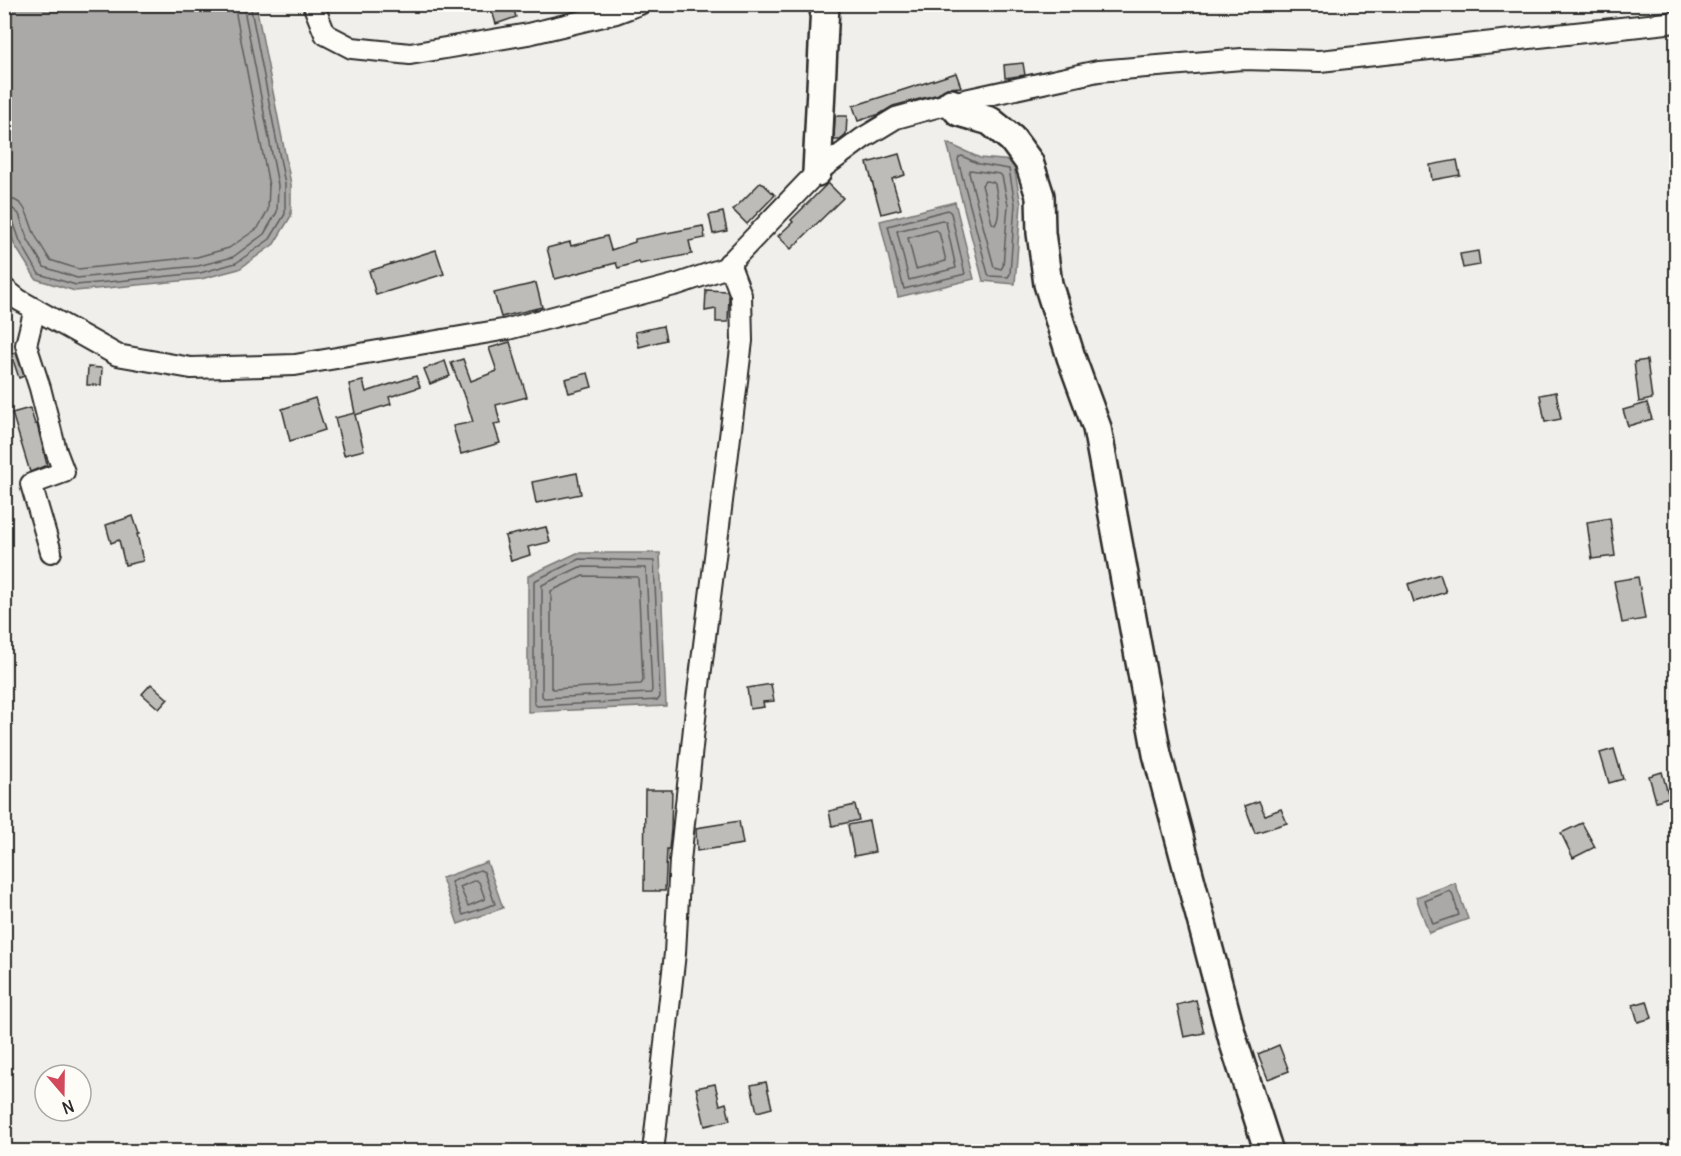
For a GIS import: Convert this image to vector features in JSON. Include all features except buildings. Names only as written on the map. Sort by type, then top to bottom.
[{"type":"street","points":[[313,4],[325,34],[352,48],[410,54],[528,34],[616,13],[640,4]]},
{"type":"street","points":[[818,172],[825,4]]},
{"type":"street","points":[[4,288],[19,300],[117,355],[191,368],[295,365],[508,329],[678,284],[725,268],[818,172],[863,138],[896,118],[951,103],[1098,71],[1242,59],[1320,62],[1677,22]]},
{"type":"street","points":[[951,103],[959,112],[990,121],[1012,139],[1029,162],[1040,196],[1041,233],[1048,284],[1097,428],[1157,754],[1233,1040],[1269,1152]]},
{"type":"street","points":[[653,1152],[675,953],[680,861],[694,720],[742,341],[741,295],[729,263]]},
{"type":"street","points":[[35,309],[26,345],[64,472],[31,484],[51,552]]},
{"type":"water","points":[[4,5],[256,5],[291,184],[291,216],[274,244],[239,269],[201,279],[75,291],[36,279],[14,244],[5,212]]},
{"type":"water","points":[[947,143],[980,158],[1013,161],[1021,204],[1015,284],[983,281]]},
{"type":"water","points":[[955,202],[974,279],[898,297],[880,221]]},
{"type":"water","points":[[577,553],[660,553],[666,706],[528,712],[528,576]]},
{"type":"water","points":[[487,862],[503,908],[458,924],[442,878]]},
{"type":"water","points":[[1455,883],[1468,919],[1429,933],[1416,897]]}]
